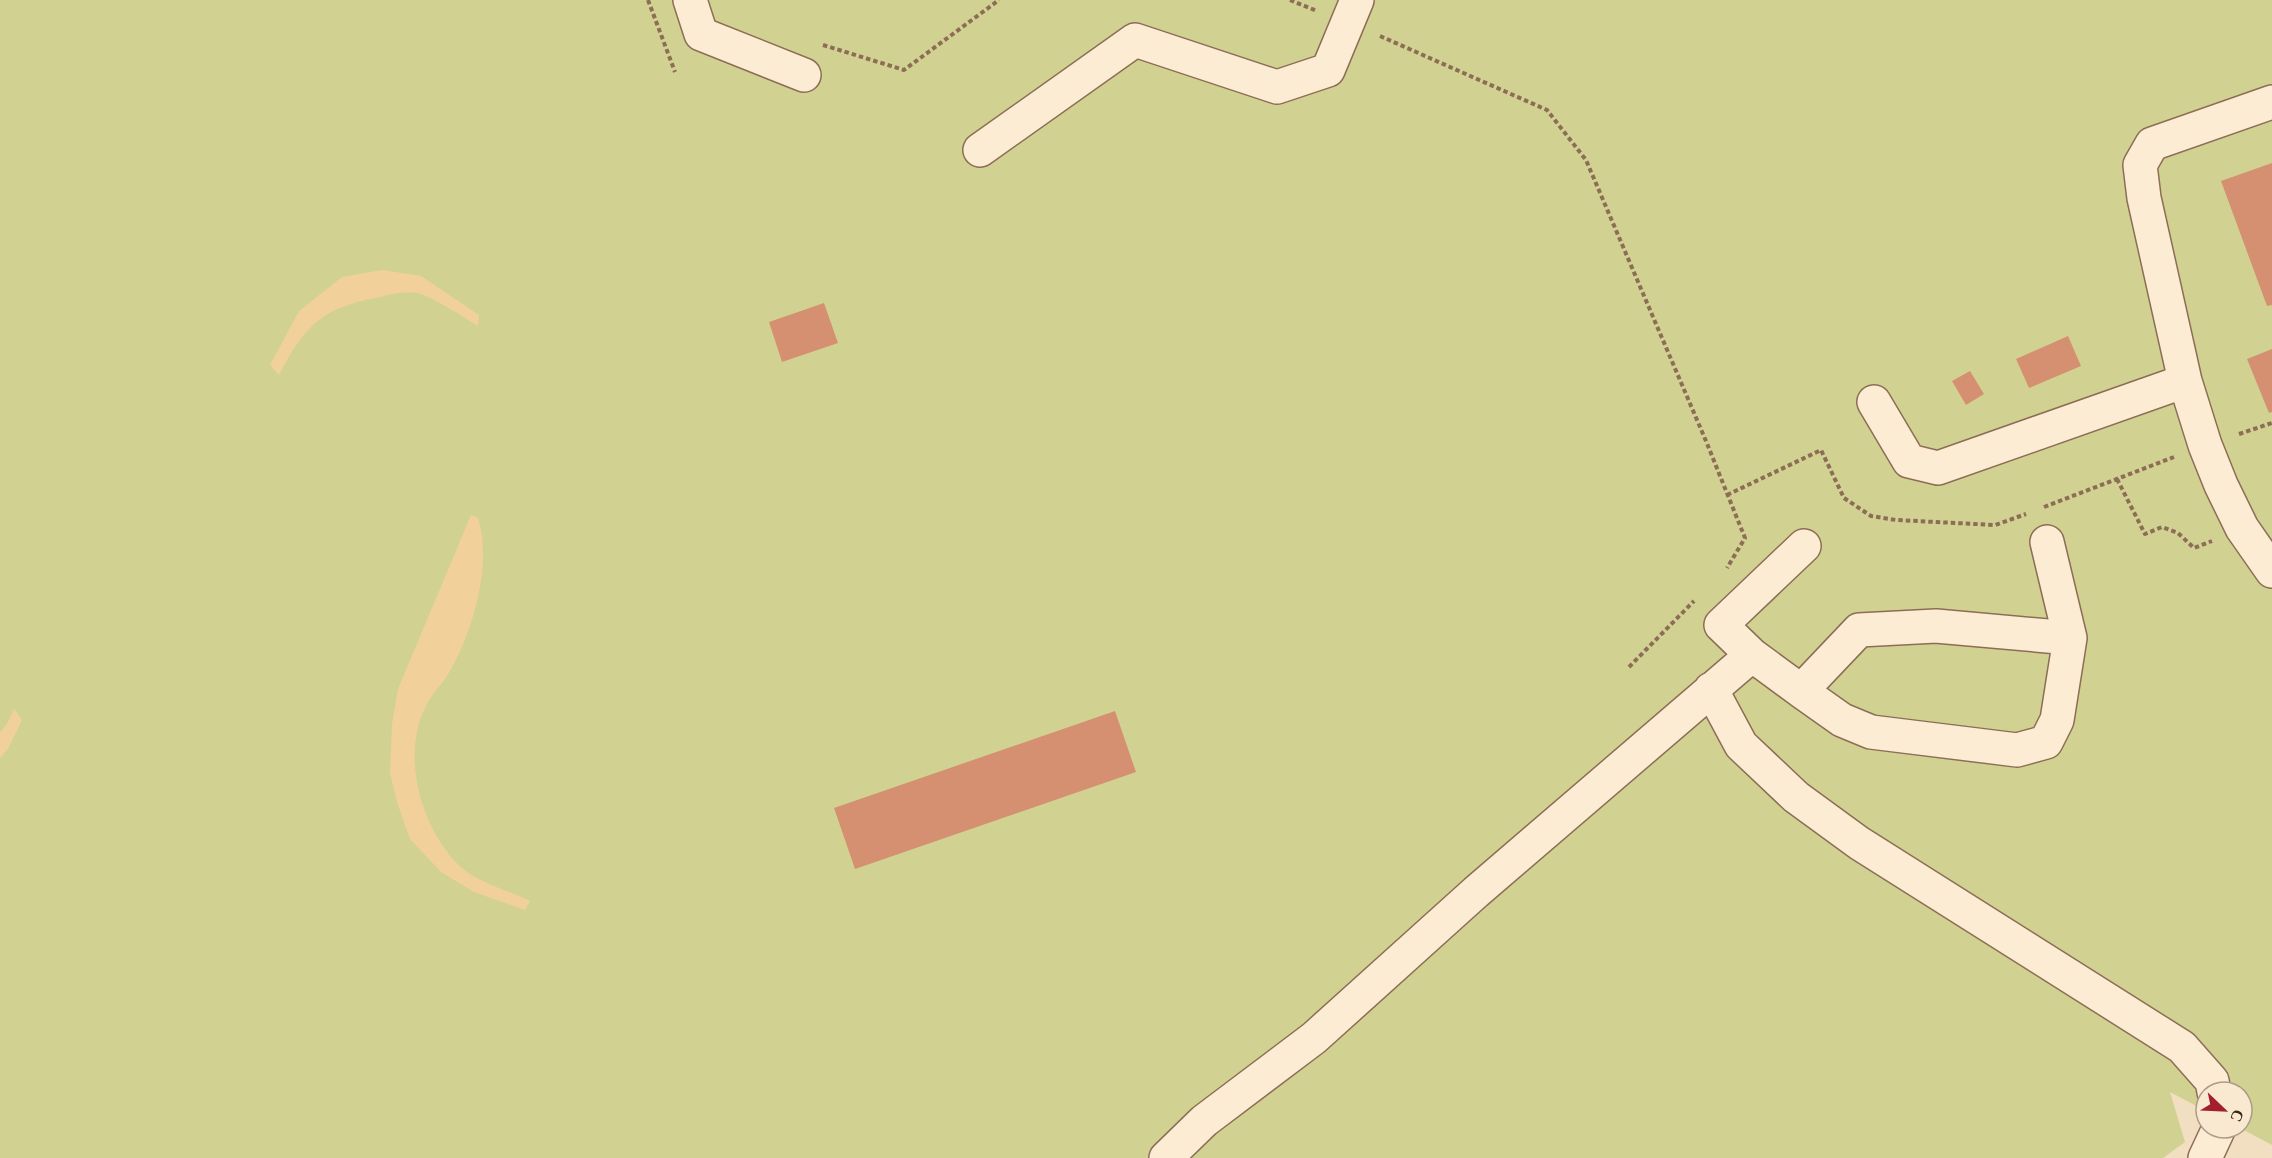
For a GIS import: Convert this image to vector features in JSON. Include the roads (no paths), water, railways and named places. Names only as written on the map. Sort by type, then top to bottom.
[{"type":"lane","points":[[690,0],[701,34],[804,75]]},
{"type":"lane","points":[[980,150],[1135,40],[1277,87],[1328,70],[1352,11]]},
{"type":"lane","points":[[2272,102],[2152,144],[2140,165],[2144,198],[2185,381],[2205,445],[2242,528],[2272,571]]},
{"type":"lane","points":[[1874,402],[1909,461],[1938,468],[2185,381]]},
{"type":"lane","points":[[1804,546],[1721,625],[1752,655],[1842,720],[1871,732],[2016,750],[2046,742],[2057,720],[2070,638],[2047,543]]},
{"type":"lane","points":[[1800,691],[1859,630],[1936,626],[2070,638]]},
{"type":"lane","points":[[1166,1158],[1204,1121],[1314,1038],[1476,892],[1752,655]]},
{"type":"lane","points":[[1711,690],[1741,745],[1796,797],[1859,843],[2182,1047],[2210,1080]]},
{"type":"lane","points":[[2205,1158],[2213,1140]]}]
